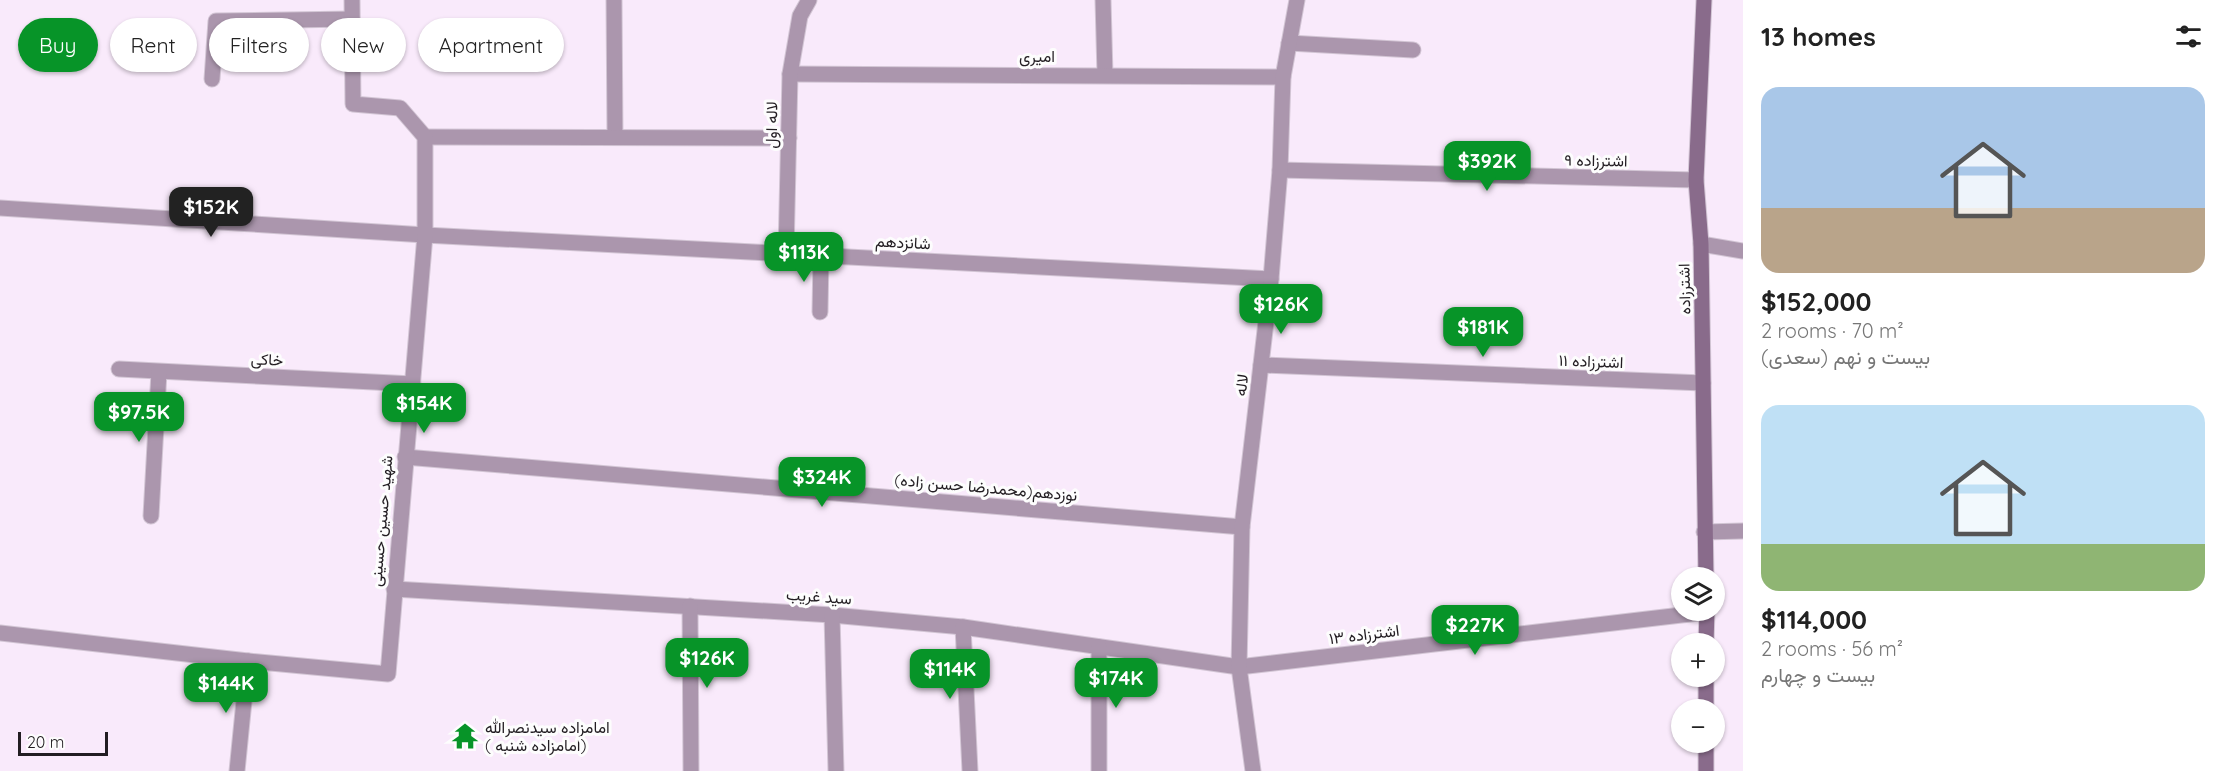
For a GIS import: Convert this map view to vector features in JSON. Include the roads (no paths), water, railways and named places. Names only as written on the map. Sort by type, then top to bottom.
[{"type":"street","points":[[352,0],[352,18]]},
{"type":"street","points":[[614,0],[615,137]]},
{"type":"street","name":"لاله اول","points":[[786,254],[790,74],[800,16],[809,0]]},
{"type":"street","points":[[1103,0],[1105,75]]},
{"type":"street","name":"لاله","points":[[1254,771],[1239,667],[1242,527],[1271,279],[1280,170],[1283,76],[1297,0]]},
{"type":"street","name":"اشترزاده","points":[[1704,0],[1695,180],[1701,243],[1706,567]]},
{"type":"street","points":[[212,79],[216,21],[321,19]]},
{"type":"street","points":[[1289,44],[1413,50]]},
{"type":"street","points":[[352,72],[352,104],[400,108],[425,137],[789,138]]},
{"type":"street","name":"امیری","points":[[790,74],[1283,76]]},
{"type":"street","name":"شهید حسین حسینی","points":[[248,661],[388,674],[424,236],[425,137]]},
{"type":"street","name":"اشترزاده ۹","points":[[1280,170],[1695,180]]},
{"type":"street","name":"شانزدهم","points":[[0,208],[424,236],[1271,279]]},
{"type":"street","points":[[1701,243],[1743,250]]},
{"type":"street","points":[[820,312],[821,256]]},
{"type":"street","name":"اشترزاده ۱۱","points":[[1261,365],[1703,383]]},
{"type":"street","name":"خاکی","points":[[119,369],[413,384]]},
{"type":"street","points":[[151,516],[159,372]]},
{"type":"street","name":"نوزدهم(محمدرضا حسن زاده)","points":[[405,457],[1242,527]]},
{"type":"street","points":[[1704,532],[1743,531]]},
{"type":"street","name":"سید غریب","points":[[394,589],[832,615],[963,627],[1239,667]]},
{"type":"street","points":[[690,606],[691,771]]},
{"type":"street","points":[[832,615],[836,771]]},
{"type":"street","name":"اشترزاده ۱۳","points":[[1239,667],[1671,615]]},
{"type":"street","points":[[963,627],[970,771]]},
{"type":"street","points":[[0,633],[248,661],[237,771]]},
{"type":"street","points":[[1100,647],[1100,771]]},
{"type":"street","points":[[1706,753],[1706,771]]},
{"type":"place","name":"امامزاده سیدنصرالله ( امامزاده شنبه)","points":[[465,736]]}]
